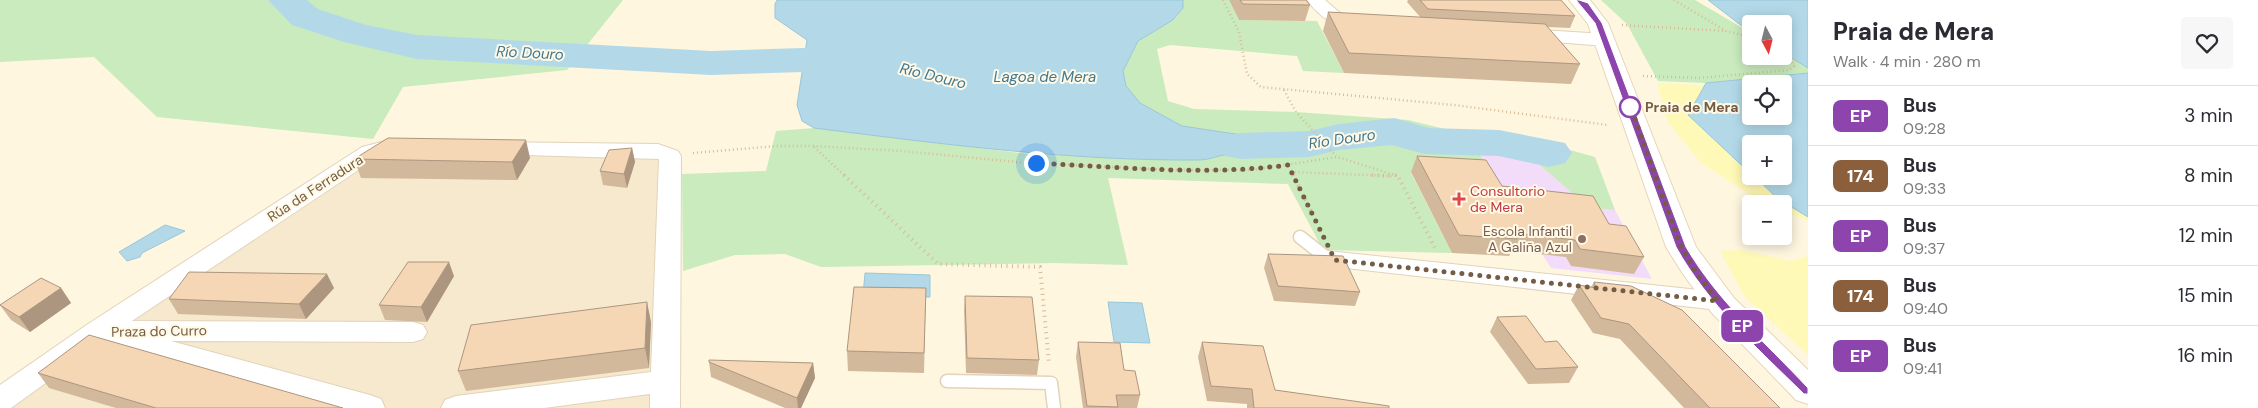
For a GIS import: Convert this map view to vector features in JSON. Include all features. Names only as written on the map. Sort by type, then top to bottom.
[{"type":"main road","points":[[1579,0],[1585,4],[1598,23],[1612,32],[1681,247],[1697,274],[1718,301],[1808,391]]},
{"type":"street","points":[[1316,0],[1324,12],[1350,24],[1377,26]]},
{"type":"street","points":[[1512,34],[1612,32]]},
{"type":"street","name":"Rúa da Ferradura","points":[[0,400],[98,331],[370,152],[387,147],[406,148]]},
{"type":"street","points":[[456,408],[666,394],[670,156],[658,151],[474,148]]},
{"type":"street","points":[[1331,259],[1718,301]]},
{"type":"street","name":"Praza do Curro","points":[[98,331],[413,332]]},
{"type":"street","name":"Praza do Curro","points":[[98,331],[370,406]]},
{"type":"lane","points":[[1300,237],[1331,259]]},
{"type":"lane","points":[[946,380],[1051,383],[1054,408]]},
{"type":"path","points":[[1223,0],[1239,32],[1247,74],[1261,88],[1454,105],[1610,125]]},
{"type":"path","points":[[1674,0],[1726,31]]},
{"type":"path","points":[[1612,32],[1726,31],[1742,35]]},
{"type":"path","points":[[1640,76],[1699,78],[1789,70],[1794,66],[1792,62]]},
{"type":"path","points":[[1284,90],[1296,112],[1337,157]]},
{"type":"path","points":[[670,156],[712,150],[814,146],[901,151],[1016,162],[1174,170],[1252,170],[1337,157],[1398,176],[1439,255]]},
{"type":"path","points":[[814,146],[938,264],[1040,267],[1051,383]]},
{"type":"path","points":[[1288,165],[1331,259]]},
{"type":"path","points":[[1291,172],[1398,176]]},
{"type":"shaded area","name":"Escola Infantil A Galiña Azul","points":[[1476,150],[1532,158],[1589,208],[1615,210],[1652,279],[1551,268]]},
{"type":"shaded area","points":[[384,151],[658,157],[651,408],[0,408]]},
{"type":"green space","points":[[0,0],[623,0],[567,70],[403,87],[373,139],[157,117],[94,57],[0,62]]},
{"type":"green space","points":[[1183,0],[1229,0],[1239,20],[1317,21],[1344,73],[1303,71],[1297,56],[1170,45],[1157,49],[1168,101],[1194,109],[1296,112],[1408,120],[1453,131],[1498,130],[1595,157],[1615,210],[1589,208],[1532,158],[1477,150],[1493,176],[1411,173],[1452,253],[1323,250],[1288,184],[1108,178],[1128,265],[1055,263],[821,267],[785,254],[735,255],[683,271],[682,174],[766,171],[776,131],[814,128],[1029,154],[1202,160],[1231,154],[1293,152],[1311,147],[1305,141],[1269,139],[1182,126],[1140,103],[1125,86],[1123,71],[1138,41],[1174,20],[1183,8]]},
{"type":"green space","points":[[1601,0],[1695,0],[1742,28],[1742,65],[1792,65],[1792,58],[1808,68],[1808,73],[1742,75],[1742,79],[1706,83],[1658,81],[1627,24]]},
{"type":"sand","points":[[1808,73],[1808,221],[1792,214],[1792,195],[1750,195],[1700,162],[1668,122],[1657,83],[1700,85],[1742,80],[1742,125],[1792,125],[1792,75],[1790,75]]},
{"type":"sand","points":[[1742,250],[1790,261],[1808,256],[1808,355],[1745,297],[1720,251]]},
{"type":"water","name":"Lagoa de Mera","points":[[777,0],[1183,0],[1183,8],[1173,20],[1138,41],[1123,71],[1126,86],[1140,103],[1182,126],[1269,139],[1306,141],[1312,147],[1282,152],[1229,154],[1203,160],[1151,160],[1054,155],[814,128],[802,121],[797,105],[807,40],[775,18],[775,4]]},
{"type":"water","points":[[1708,0],[1808,0],[1808,68],[1792,58],[1792,15],[1742,15],[1742,26]]},
{"type":"water","points":[[1808,73],[1808,217],[1792,207],[1792,195],[1774,195],[1763,185],[1792,185],[1792,135],[1742,135],[1742,166],[1688,115],[1706,83],[1742,79],[1742,125],[1792,125],[1792,75],[1788,75]]},
{"type":"water","points":[[165,225],[185,231],[142,253],[140,257],[127,261],[119,252]]},
{"type":"water","points":[[865,273],[930,275],[930,297],[863,296]]},
{"type":"water","points":[[1108,302],[1142,303],[1150,343],[1114,342]]},
{"type":"building","points":[[1240,0],[1306,0],[1310,5],[1243,4]]},
{"type":"building","points":[[1420,0],[1561,0],[1575,16],[1428,9]]},
{"type":"building","points":[[1328,12],[1545,24],[1580,64],[1349,53]]},
{"type":"building","points":[[388,138],[526,140],[512,162],[354,159]]},
{"type":"building","points":[[632,148],[624,174],[600,171],[609,150]]},
{"type":"building","points":[[1417,156],[1486,160],[1502,186],[1593,196],[1609,224],[1626,226],[1644,257],[1580,249],[1575,240],[1514,233],[1517,239],[1459,235]]},
{"type":"building","points":[[1268,254],[1343,256],[1360,292],[1278,286]]},
{"type":"building","points":[[408,262],[449,262],[421,307],[379,305]]},
{"type":"building","points":[[189,272],[327,274],[299,304],[169,299]]},
{"type":"building","points":[[41,278],[61,288],[19,317],[0,305]]},
{"type":"building","points":[[1594,282],[1631,286],[1682,310],[1780,408],[1710,408],[1629,324],[1601,318],[1579,285],[1596,288]]},
{"type":"building","points":[[854,287],[926,288],[924,353],[847,351]]},
{"type":"building","points":[[965,296],[1032,297],[1039,360],[967,358]]},
{"type":"building","points":[[647,302],[645,348],[458,371],[471,325]]},
{"type":"building","points":[[1526,316],[1545,342],[1557,341],[1578,367],[1536,369],[1497,317]]},
{"type":"building","points":[[89,335],[343,408],[156,408],[38,373]]},
{"type":"building","points":[[1078,342],[1120,343],[1124,370],[1135,371],[1140,395],[1116,395],[1118,407],[1087,406]]},
{"type":"building","points":[[1202,342],[1263,346],[1275,390],[1389,406],[1389,408],[1254,408],[1252,389],[1211,386]]},
{"type":"building","points":[[709,360],[813,363],[797,398],[709,362]]},
{"type":"waterway","name":"Río Douro","points":[[286,0],[305,17],[357,34],[417,47],[711,63],[803,60],[871,65]]},
{"type":"waterway","name":"Río Douro","points":[[1241,146],[1309,144],[1339,137],[1394,131],[1425,141],[1499,143],[1549,153]]},
{"type":"bus line","name":"EP","points":[[1579,0],[1585,4],[1598,23],[1681,247],[1697,274],[1718,301],[1808,391]]},
{"type":"place","name":"Praia de Mera","points":[[1630,107]]},
{"type":"place","name":"Consultorio de Mera","points":[[1459,199]]},
{"type":"place","name":"Escola Infantil A Galiña Azul","points":[[1582,239]]},
{"type":"route","points":[[1036,163],[1174,170],[1252,170],[1288,165],[1335,260],[1718,301],[1697,274],[1681,247],[1628,100],[1630,107]]}]
